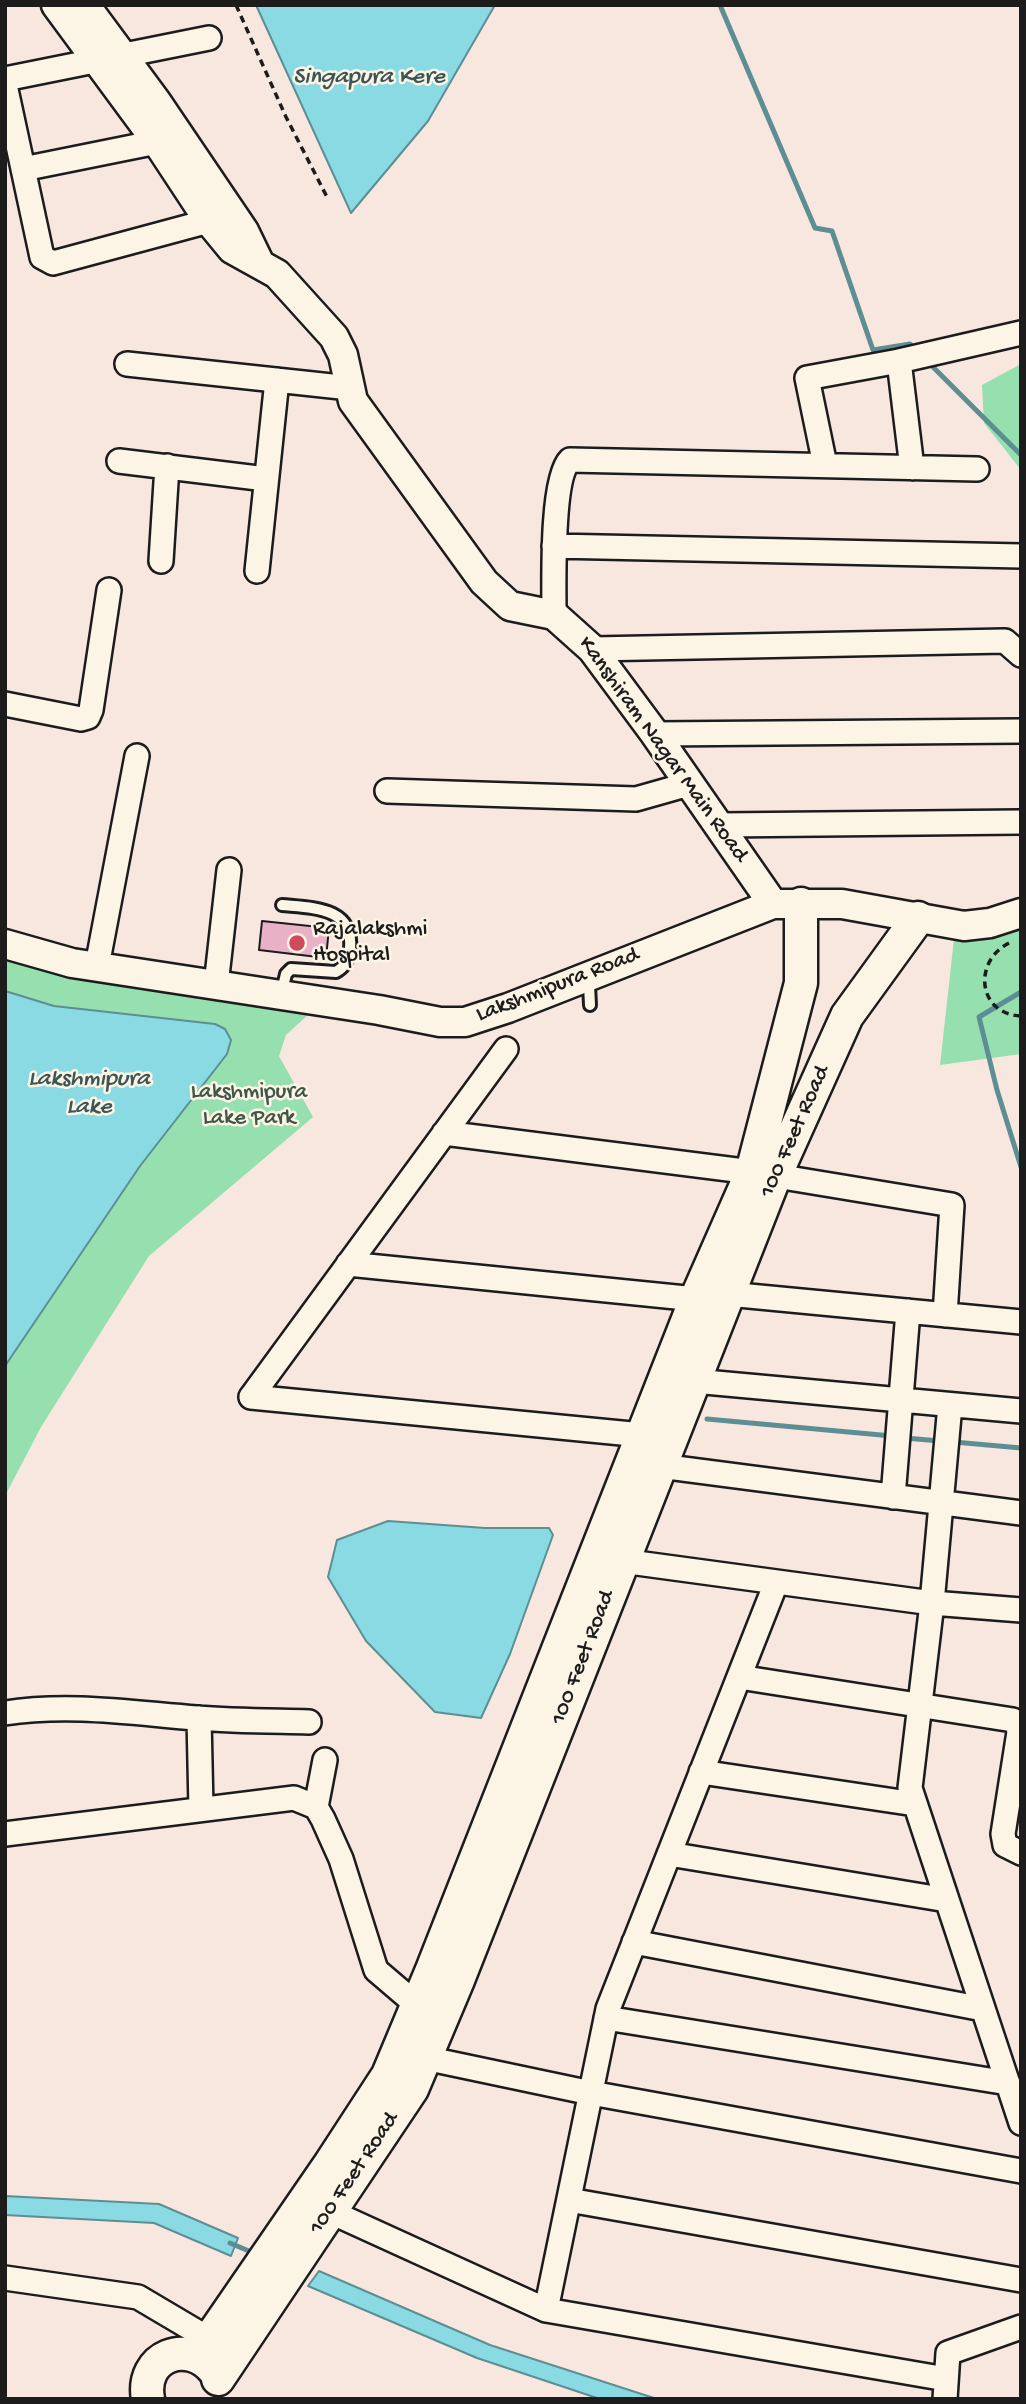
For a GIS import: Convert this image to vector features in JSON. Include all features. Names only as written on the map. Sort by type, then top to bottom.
[{"type":"main road","name":"100 Feet Road","points":[[211,2368],[319,2204],[412,2089],[694,1381],[728,1294],[763,1174],[801,983],[787,904]]},
{"type":"main road","name":"100 Feet Road","points":[[319,2204],[387,2075],[417,2004],[696,1299],[847,1016],[918,918]]},
{"type":"main road","points":[[143,2396],[152,2371],[167,2357],[188,2353],[211,2368]]},
{"type":"street","points":[[56,5],[110,57],[244,231],[259,262]]},
{"type":"street","points":[[85,5],[157,142],[209,221],[232,248],[277,274],[334,337],[343,355],[353,401],[484,582],[510,606],[554,615],[554,546],[562,471],[570,460],[977,469]]},
{"type":"street","points":[[5,79],[209,38]]},
{"type":"street","points":[[5,85],[42,257],[47,262],[53,263],[209,221]]},
{"type":"street","points":[[23,169],[157,142]]},
{"type":"street","points":[[825,465],[807,378],[899,361],[1021,333]]},
{"type":"street","points":[[899,361],[912,468]]},
{"type":"street","points":[[127,364],[350,388]]},
{"type":"street","points":[[257,571],[277,380]]},
{"type":"street","points":[[119,461],[266,479]]},
{"type":"street","points":[[161,561],[166,466]]},
{"type":"street","points":[[554,546],[1021,556]]},
{"type":"street","points":[[5,704],[81,719],[88,717],[109,590]]},
{"type":"street","name":"Kanshiram Nagar Main Road","points":[[554,615],[592,649],[720,825],[787,904]]},
{"type":"street","points":[[592,649],[1005,641],[1021,655]]},
{"type":"street","points":[[655,734],[1021,731]]},
{"type":"street","points":[[97,966],[137,756]]},
{"type":"street","points":[[387,791],[636,799],[689,784]]},
{"type":"street","points":[[720,825],[1021,822]]},
{"type":"street","points":[[216,985],[229,870]]},
{"type":"street","name":"Lakshmipura Road","points":[[5,944],[72,962],[440,1021],[465,1022],[508,1008],[598,971],[787,904],[842,904],[964,926],[990,923],[1021,913]]},
{"type":"street","points":[[506,1049],[251,1397],[642,1435]]},
{"type":"street","points":[[444,1133],[763,1174],[952,1205],[945,1315]]},
{"type":"street","points":[[348,1264],[696,1299]]},
{"type":"street","points":[[728,1294],[1021,1322]]},
{"type":"street","points":[[893,1497],[908,1311]]},
{"type":"street","points":[[694,1381],[1021,1411]]},
{"type":"street","points":[[950,1405],[932,1603],[910,1788],[1021,2123]]},
{"type":"street","points":[[660,1466],[1021,1513]]},
{"type":"street","points":[[622,1561],[932,1603],[1021,1610]]},
{"type":"street","points":[[547,2310],[606,2018],[776,1583]]},
{"type":"street","points":[[739,1677],[1010,1719],[1017,1723],[1019,1732],[1003,1833],[1005,1845],[1014,1852],[1021,1853]]},
{"type":"street","points":[[5,1713],[37,1708],[77,1707],[199,1718],[309,1722]]},
{"type":"street","points":[[199,1718],[201,1809]]},
{"type":"street","points":[[325,1760],[316,1807],[341,1859],[376,1970],[417,2004]]},
{"type":"street","points":[[701,1772],[915,1804]]},
{"type":"street","points":[[5,1834],[294,1798],[316,1807]]},
{"type":"street","points":[[669,1854],[947,1900]]},
{"type":"street","points":[[634,1942],[983,2009]]},
{"type":"street","points":[[606,2018],[1007,2083]]},
{"type":"street","points":[[425,2058],[591,2093],[1021,2171]]},
{"type":"street","points":[[569,2200],[1021,2280]]},
{"type":"street","points":[[319,2204],[547,2310],[946,2389],[948,2353],[1021,2327]]},
{"type":"street","points":[[5,2278],[138,2297],[211,2368]]},
{"type":"lane","points":[[281,995],[286,974],[291,969],[336,972],[341,969],[349,958],[351,940],[343,921],[330,912],[282,905]]},
{"type":"lane","points":[[590,1005],[589,985],[598,971]]},
{"type":"path","points":[[236,5],[286,117],[327,197]]},
{"type":"path","points":[[1008,943],[989,960],[984,985],[991,1002],[998,1008],[1021,1016]]},
{"type":"green space","points":[[1021,364],[1021,470],[984,423],[982,385]]},
{"type":"green space","points":[[1021,924],[1021,1054],[940,1065],[954,939],[1008,930]]},
{"type":"green space","name":"Lakshmipura Lake Park","points":[[5,958],[58,974],[309,1014],[286,1035],[279,1056],[313,1117],[149,1256],[41,1427],[5,1496],[5,1366],[140,1166],[227,1054],[215,1024],[54,1006],[5,991]]},
{"type":"water","name":"Singapura Kere","points":[[256,5],[495,5],[428,121],[351,213]]},
{"type":"water","name":"Lakshmipura Lake","points":[[5,991],[54,1006],[215,1024],[225,1029],[231,1040],[227,1054],[140,1166],[5,1366]]},
{"type":"water","points":[[388,1521],[485,1528],[549,1528],[553,1535],[510,1654],[481,1718],[435,1712],[366,1641],[328,1577],[337,1540]]},
{"type":"water","points":[[5,2196],[159,2204],[238,2238],[231,2256],[154,2223],[5,2215]]},
{"type":"water","points":[[319,2271],[490,2345],[657,2399],[600,2399],[477,2358],[308,2286]]},
{"type":"building","points":[[262,921],[329,928],[326,958],[259,950]]},
{"type":"waterway","points":[[720,5],[815,228],[832,231],[873,350],[910,344],[915,349]]},
{"type":"waterway","points":[[927,361],[1021,455]]},
{"type":"waterway","points":[[1021,992],[979,1017],[997,1090],[1021,1167]]},
{"type":"waterway","points":[[707,1419],[892,1436]]},
{"type":"waterway","points":[[905,1438],[940,1441]]},
{"type":"waterway","points":[[954,1442],[1021,1448]]},
{"type":"waterway","points":[[230,2243],[256,2254]]},
{"type":"place","name":"Rajalakshmi Hospital","points":[[297,943]]}]
